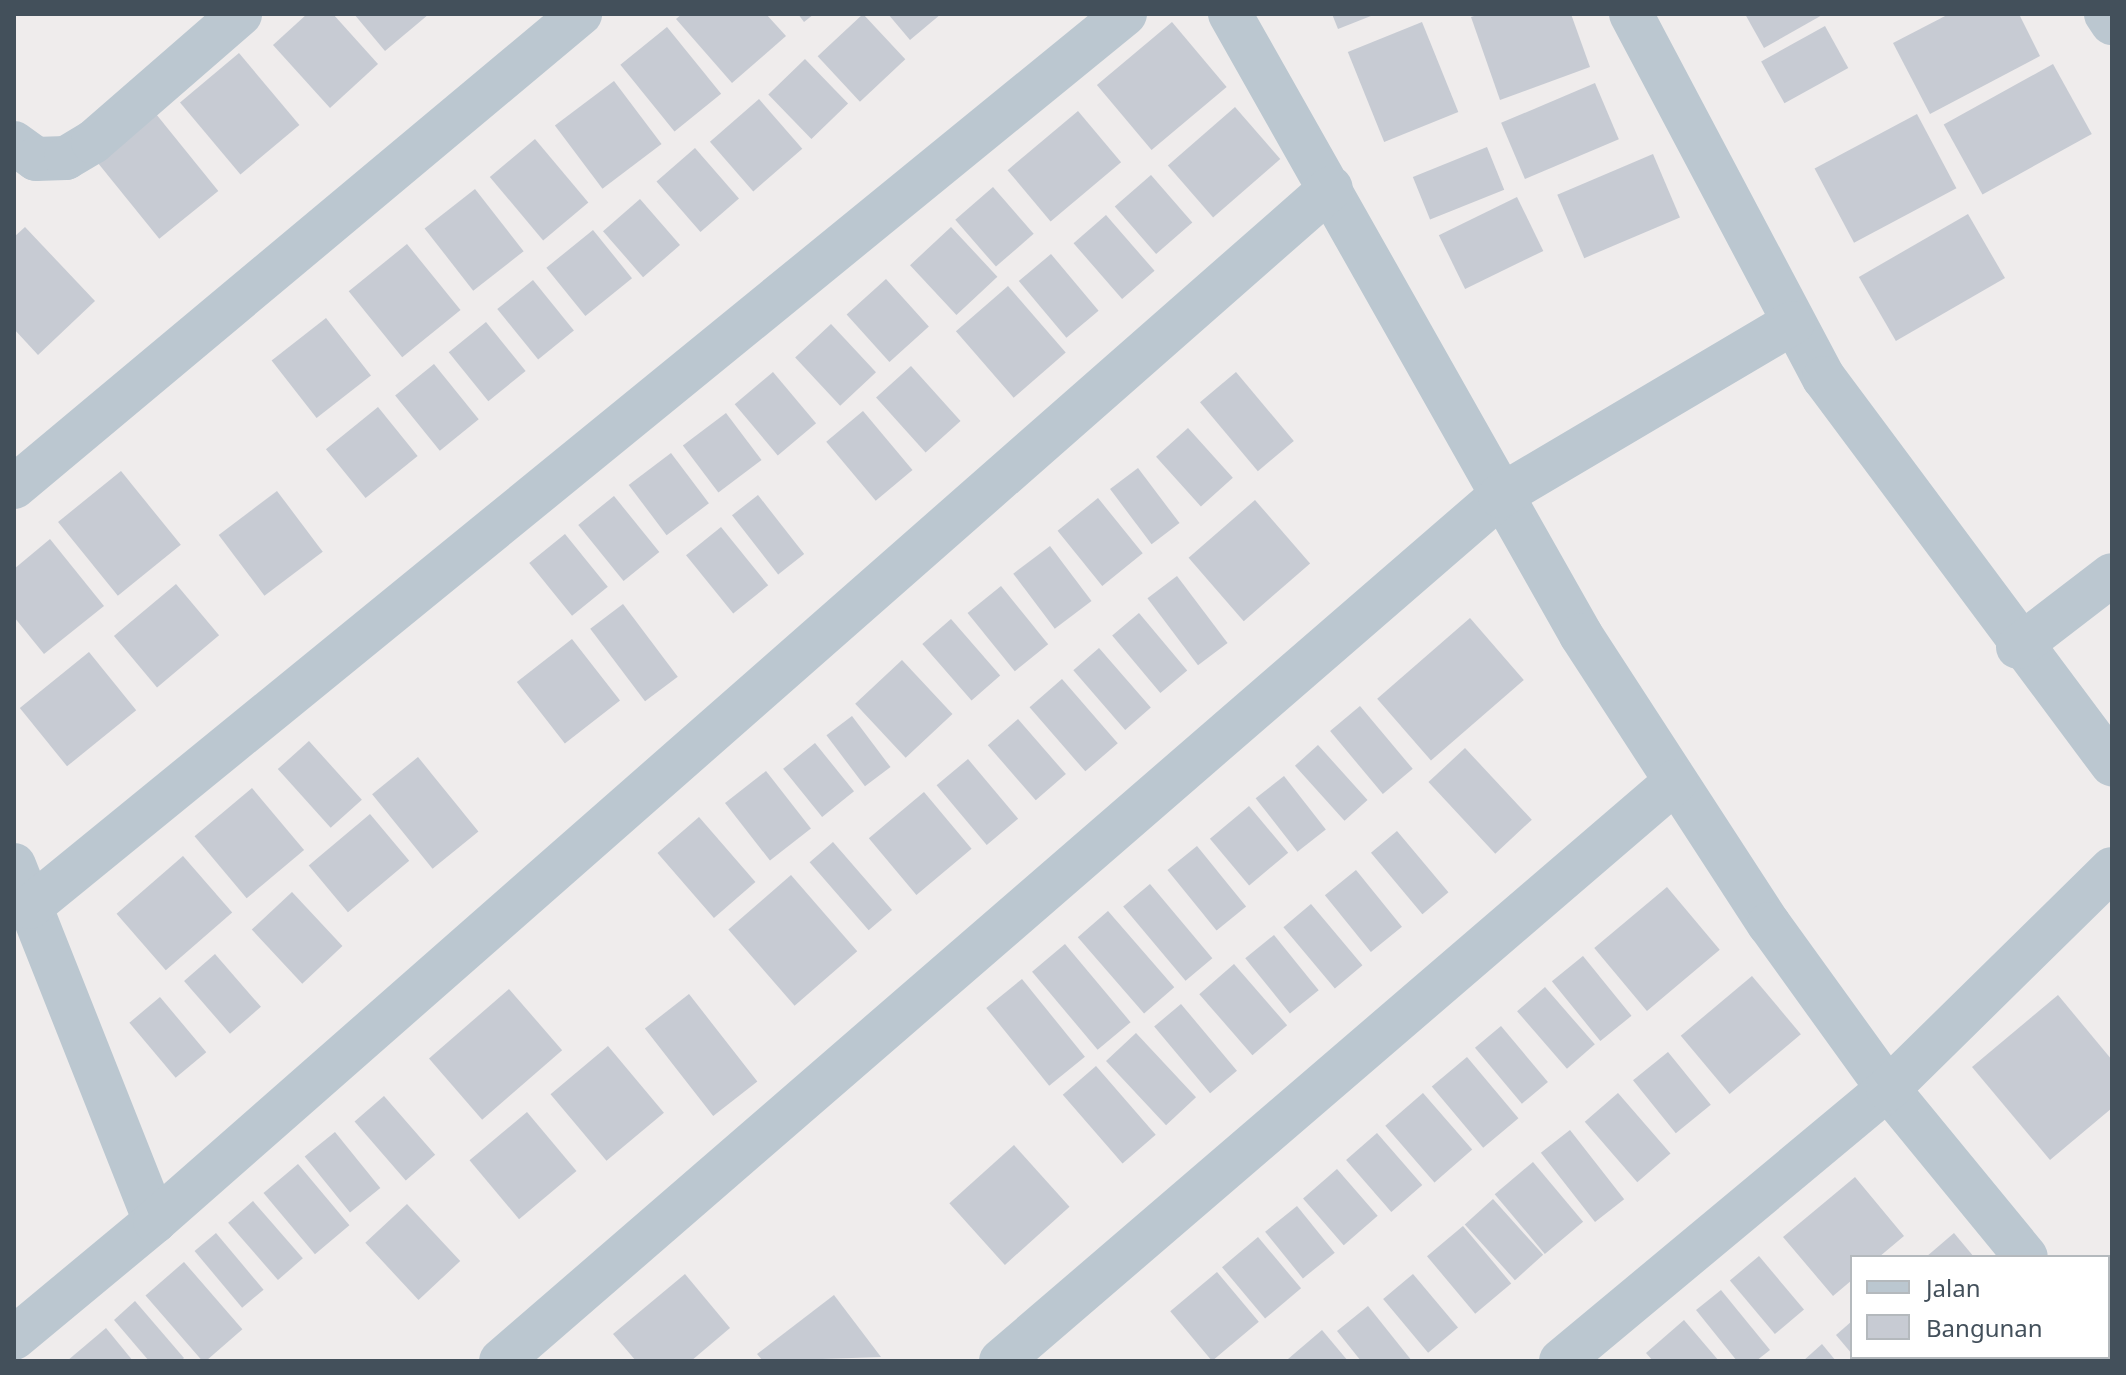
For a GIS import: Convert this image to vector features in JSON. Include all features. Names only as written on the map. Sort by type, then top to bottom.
[{"type":"street","points":[[14,143],[36,159],[66,158],[240,14]]},
{"type":"street","points":[[14,487],[580,14]]},
{"type":"street","points":[[30,907],[1125,14]]},
{"type":"street","points":[[1230,14],[1331,188],[1500,496],[1675,782],[1888,1089],[2024,1255]]},
{"type":"street","points":[[1631,14],[1793,323],[2018,647],[2112,764]]},
{"type":"street","points":[[2106,14],[2112,23]]},
{"type":"street","points":[[14,1338],[155,1221],[1331,188]]},
{"type":"street","points":[[501,1361],[1500,496],[1793,323]]},
{"type":"street","points":[[2018,647],[2112,575]]},
{"type":"street","points":[[1001,1361],[1675,782]]},
{"type":"street","points":[[14,865],[155,1221]]},
{"type":"street","points":[[1561,1361],[1888,1089],[2112,869]]},
{"type":"building","points":[[307,14],[333,14],[378,64],[330,108],[273,45]]},
{"type":"building","points":[[354,14],[429,14],[385,51]]},
{"type":"building","points":[[682,14],[766,14],[786,36],[732,83],[676,19]]},
{"type":"building","points":[[798,14],[814,14],[804,22]]},
{"type":"building","points":[[863,14],[905,59],[860,102],[818,56]]},
{"type":"building","points":[[888,14],[941,14],[910,40]]},
{"type":"building","points":[[1332,14],[1376,14],[1338,29]]},
{"type":"building","points":[[1480,14],[1571,14],[1590,67],[1500,100],[1471,17]]},
{"type":"building","points":[[1745,14],[1824,14],[1764,48]]},
{"type":"building","points":[[1949,14],[2019,14],[2040,56],[1930,114],[1893,43]]},
{"type":"building","points":[[1172,22],[1227,87],[1152,150],[1097,85]]},
{"type":"building","points":[[1422,22],[1458,112],[1384,142],[1348,52]]},
{"type":"building","points":[[1825,26],[1848,68],[1784,103],[1761,61]]},
{"type":"building","points":[[667,27],[721,94],[674,132],[620,65]]},
{"type":"building","points":[[239,53],[299,125],[240,175],[180,102]]},
{"type":"building","points":[[805,59],[848,104],[811,139],[768,94]]},
{"type":"building","points":[[2053,64],[2092,134],[1982,195],[1944,125]]},
{"type":"building","points":[[614,81],[662,144],[602,189],[555,126]]},
{"type":"building","points":[[1595,83],[1619,139],[1525,179],[1501,123]]},
{"type":"building","points":[[759,99],[802,149],[753,191],[710,142]]},
{"type":"building","points":[[1235,107],[1280,159],[1213,217],[1168,165]]},
{"type":"building","points":[[1078,111],[1121,162],[1051,221],[1008,170]]},
{"type":"building","points":[[156,114],[218,191],[159,239],[97,162]]},
{"type":"building","points":[[1917,114],[1956,188],[1854,243],[1815,168]]},
{"type":"building","points":[[535,139],[588,203],[543,241],[490,177]]},
{"type":"building","points":[[1487,147],[1504,190],[1430,220],[1413,177]]},
{"type":"building","points":[[695,148],[739,199],[700,232],[657,181]]},
{"type":"building","points":[[1653,154],[1680,218],[1584,258],[1557,195]]},
{"type":"building","points":[[1151,175],[1192,223],[1156,254],[1115,206]]},
{"type":"building","points":[[993,187],[1034,234],[996,267],[955,220]]},
{"type":"building","points":[[475,189],[524,251],[473,291],[425,228]]},
{"type":"building","points":[[1517,197],[1543,251],[1465,289],[1439,235]]},
{"type":"building","points":[[640,199],[680,245],[643,277],[603,231]]},
{"type":"building","points":[[1968,214],[2005,278],[1896,341],[1859,277]]},
{"type":"building","points":[[1106,215],[1155,271],[1122,299],[1074,243]]},
{"type":"building","points":[[25,227],[95,301],[38,355],[14,329],[14,237]]},
{"type":"building","points":[[951,227],[997,277],[956,315],[910,265]]},
{"type":"building","points":[[593,230],[632,278],[585,316],[546,268]]},
{"type":"building","points":[[407,244],[460,310],[402,357],[349,291]]},
{"type":"building","points":[[1051,254],[1099,311],[1066,338],[1019,281]]},
{"type":"building","points":[[886,279],[929,327],[889,362],[847,314]]},
{"type":"building","points":[[533,280],[574,331],[538,359],[497,309]]},
{"type":"building","points":[[1008,286],[1066,352],[1014,398],[956,331]]},
{"type":"building","points":[[326,318],[371,376],[317,418],[272,360]]},
{"type":"building","points":[[486,322],[526,371],[488,401],[449,352]]},
{"type":"building","points":[[831,324],[876,372],[840,406],[795,357]]},
{"type":"building","points":[[434,364],[479,419],[440,451],[395,395]]},
{"type":"building","points":[[911,366],[961,421],[926,452],[876,397]]},
{"type":"building","points":[[773,372],[816,423],[778,455],[735,404]]},
{"type":"building","points":[[1236,372],[1294,441],[1258,471],[1200,402]]},
{"type":"building","points":[[378,407],[418,456],[366,498],[326,449]]},
{"type":"building","points":[[863,411],[912,470],[876,501],[826,442]]},
{"type":"building","points":[[726,413],[762,460],[718,493],[683,445]]},
{"type":"building","points":[[1188,428],[1233,478],[1201,507],[1156,457]]},
{"type":"building","points":[[671,453],[709,503],[667,535],[629,485]]},
{"type":"building","points":[[1138,468],[1180,523],[1152,544],[1110,489]]},
{"type":"building","points":[[121,471],[181,545],[118,596],[58,522]]},
{"type":"building","points":[[277,491],[323,552],[264,596],[219,535]]},
{"type":"building","points":[[758,495],[804,554],[778,574],[732,515]]},
{"type":"building","points":[[614,496],[659,552],[624,581],[578,525]]},
{"type":"building","points":[[1098,498],[1143,553],[1102,586],[1058,531]]},
{"type":"building","points":[[1255,500],[1310,563],[1244,621],[1189,558]]},
{"type":"building","points":[[721,527],[768,585],[733,614],[686,555]]},
{"type":"building","points":[[565,534],[608,587],[572,616],[529,563]]},
{"type":"building","points":[[50,539],[104,606],[44,654],[14,617],[14,569]]},
{"type":"building","points":[[1050,546],[1092,601],[1055,629],[1013,574]]},
{"type":"building","points":[[1177,576],[1228,643],[1198,665],[1147,598]]},
{"type":"building","points":[[176,584],[219,635],[157,687],[114,636]]},
{"type":"building","points":[[1001,586],[1048,644],[1015,671],[968,613]]},
{"type":"building","points":[[623,604],[678,677],[645,701],[590,629]]},
{"type":"building","points":[[1139,613],[1187,670],[1160,693],[1112,635]]},
{"type":"building","points":[[1470,618],[1524,680],[1431,761],[1377,699]]},
{"type":"building","points":[[951,619],[1000,676],[972,701],[922,644]]},
{"type":"building","points":[[572,639],[620,700],[565,744],[517,682]]},
{"type":"building","points":[[1099,648],[1151,708],[1125,730],[1073,670]]},
{"type":"building","points":[[89,652],[136,710],[67,766],[20,708]]},
{"type":"building","points":[[902,660],[952,714],[906,758],[855,704]]},
{"type":"building","points":[[1062,679],[1118,743],[1085,771],[1030,707]]},
{"type":"building","points":[[1360,706],[1413,769],[1383,794],[1330,731]]},
{"type":"building","points":[[852,716],[891,767],[865,786],[826,735]]},
{"type":"building","points":[[1018,719],[1066,774],[1036,800],[988,745]]},
{"type":"building","points":[[309,741],[362,800],[331,828],[278,769]]},
{"type":"building","points":[[815,743],[854,791],[822,817],[783,769]]},
{"type":"building","points":[[1318,745],[1368,800],[1344,821],[1295,766]]},
{"type":"building","points":[[1465,748],[1532,820],[1495,854],[1428,782]]},
{"type":"building","points":[[418,757],[478,832],[433,869],[372,794]]},
{"type":"building","points":[[968,759],[1018,819],[987,845],[937,785]]},
{"type":"building","points":[[766,771],[811,829],[770,861],[725,803]]},
{"type":"building","points":[[1284,776],[1326,830],[1297,852],[1256,798]]},
{"type":"building","points":[[252,788],[304,850],[247,898],[195,836]]},
{"type":"building","points":[[924,792],[972,849],[916,895],[869,838]]},
{"type":"building","points":[[1249,806],[1288,853],[1249,886],[1210,839]]},
{"type":"building","points":[[370,814],[409,861],[348,912],[309,865]]},
{"type":"building","points":[[699,817],[755,882],[714,918],[657,853]]},
{"type":"building","points":[[1397,831],[1448,892],[1422,914],[1371,853]]},
{"type":"building","points":[[833,842],[892,910],[869,930],[810,862]]},
{"type":"building","points":[[1197,846],[1246,907],[1217,931],[1167,870]]},
{"type":"building","points":[[183,856],[232,913],[166,970],[117,914]]},
{"type":"building","points":[[1356,870],[1402,927],[1371,952],[1325,895]]},
{"type":"building","points":[[791,875],[857,951],[795,1006],[728,929]]},
{"type":"building","points":[[1150,884],[1212,958],[1186,981],[1123,906]]},
{"type":"building","points":[[1667,887],[1720,950],[1647,1011],[1594,948]]},
{"type":"building","points":[[292,892],[342,946],[302,984],[252,930]]},
{"type":"building","points":[[1311,904],[1362,965],[1335,988],[1283,927]]},
{"type":"building","points":[[1108,911],[1174,987],[1144,1013],[1078,937]]},
{"type":"building","points":[[1274,935],[1319,990],[1290,1013],[1245,958]]},
{"type":"building","points":[[1065,944],[1131,1022],[1098,1050],[1032,972]]},
{"type":"building","points":[[215,954],[261,1007],[230,1034],[184,981]]},
{"type":"building","points":[[1583,956],[1631,1016],[1600,1041],[1552,981]]},
{"type":"building","points":[[1234,964],[1287,1025],[1252,1055],[1199,994]]},
{"type":"building","points":[[1752,976],[1801,1034],[1730,1094],[1681,1036]]},
{"type":"building","points":[[1022,979],[1085,1057],[1049,1086],[986,1008]]},
{"type":"building","points":[[1545,987],[1595,1044],[1567,1069],[1517,1011]]},
{"type":"building","points":[[509,989],[562,1050],[482,1120],[429,1059]]},
{"type":"building","points":[[689,994],[757,1081],[713,1116],[645,1028]]},
{"type":"building","points":[[2058,995],[2112,1060],[2112,1108],[2050,1160],[1972,1067]]},
{"type":"building","points":[[160,997],[206,1052],[176,1078],[129,1023]]},
{"type":"building","points":[[1181,1004],[1237,1071],[1210,1093],[1154,1026]]},
{"type":"building","points":[[1501,1026],[1548,1082],[1522,1104],[1475,1048]]},
{"type":"building","points":[[1136,1033],[1196,1097],[1166,1125],[1106,1061]]},
{"type":"building","points":[[608,1046],[664,1113],[606,1161],[551,1094]]},
{"type":"building","points":[[1668,1052],[1711,1105],[1676,1133],[1633,1080]]},
{"type":"building","points":[[1467,1057],[1518,1118],[1483,1148],[1432,1087]]},
{"type":"building","points":[[1096,1066],[1156,1135],[1122,1164],[1063,1095]]},
{"type":"building","points":[[1423,1093],[1472,1150],[1434,1182],[1385,1126]]},
{"type":"building","points":[[1618,1093],[1670,1153],[1637,1182],[1585,1122]]},
{"type":"building","points":[[384,1096],[435,1155],[406,1180],[355,1122]]},
{"type":"building","points":[[527,1112],[576,1171],[519,1219],[470,1160]]},
{"type":"building","points":[[1570,1130],[1624,1199],[1595,1222],[1541,1153]]},
{"type":"building","points":[[335,1132],[380,1188],[350,1212],[305,1157]]},
{"type":"building","points":[[1377,1133],[1422,1185],[1391,1212],[1346,1160]]},
{"type":"building","points":[[1014,1145],[1070,1207],[1005,1265],[949,1203]]},
{"type":"building","points":[[1533,1162],[1583,1222],[1545,1254],[1495,1194]]},
{"type":"building","points":[[298,1164],[349,1225],[315,1254],[264,1193]]},
{"type":"building","points":[[1337,1169],[1378,1216],[1344,1245],[1303,1199]]},
{"type":"building","points":[[1855,1177],[1904,1236],[1881,1255],[1850,1255],[1850,1282],[1833,1296],[1783,1237]]},
{"type":"building","points":[[1493,1199],[1543,1255],[1515,1280],[1465,1224]]},
{"type":"building","points":[[253,1201],[303,1258],[278,1280],[228,1223]]},
{"type":"building","points":[[407,1204],[460,1261],[419,1300],[365,1243]]},
{"type":"building","points":[[1297,1206],[1335,1253],[1303,1278],[1265,1232]]},
{"type":"building","points":[[1463,1226],[1511,1283],[1475,1314],[1427,1256]]},
{"type":"building","points":[[216,1233],[264,1290],[242,1308],[195,1251]]},
{"type":"building","points":[[1954,1233],[1972,1255],[1928,1255]]},
{"type":"building","points":[[1258,1237],[1301,1288],[1265,1319],[1222,1267]]},
{"type":"building","points":[[1759,1256],[1804,1310],[1775,1334],[1730,1280]]},
{"type":"building","points":[[184,1262],[242,1329],[202,1361],[146,1295]]},
{"type":"building","points":[[1217,1272],[1259,1322],[1212,1361],[1170,1311]]},
{"type":"building","points":[[685,1274],[730,1328],[691,1361],[636,1361],[613,1334]]},
{"type":"building","points":[[1413,1274],[1458,1328],[1428,1353],[1383,1299]]},
{"type":"building","points":[[1721,1290],[1770,1350],[1756,1361],[1737,1361],[1696,1310]]},
{"type":"building","points":[[834,1295],[881,1357],[763,1361],[757,1354]]},
{"type":"building","points":[[135,1301],[184,1358],[181,1361],[149,1361],[114,1320]]},
{"type":"building","points":[[1368,1306],[1412,1361],[1361,1361],[1337,1331]]},
{"type":"building","points":[[1684,1320],[1719,1361],[1653,1361],[1646,1353]]},
{"type":"building","points":[[1850,1323],[1850,1352],[1836,1335]]},
{"type":"building","points":[[106,1328],[133,1361],[67,1361]]},
{"type":"building","points":[[1322,1330],[1348,1361],[1288,1359]]},
{"type":"building","points":[[1822,1344],[1836,1361],[1803,1361]]}]
